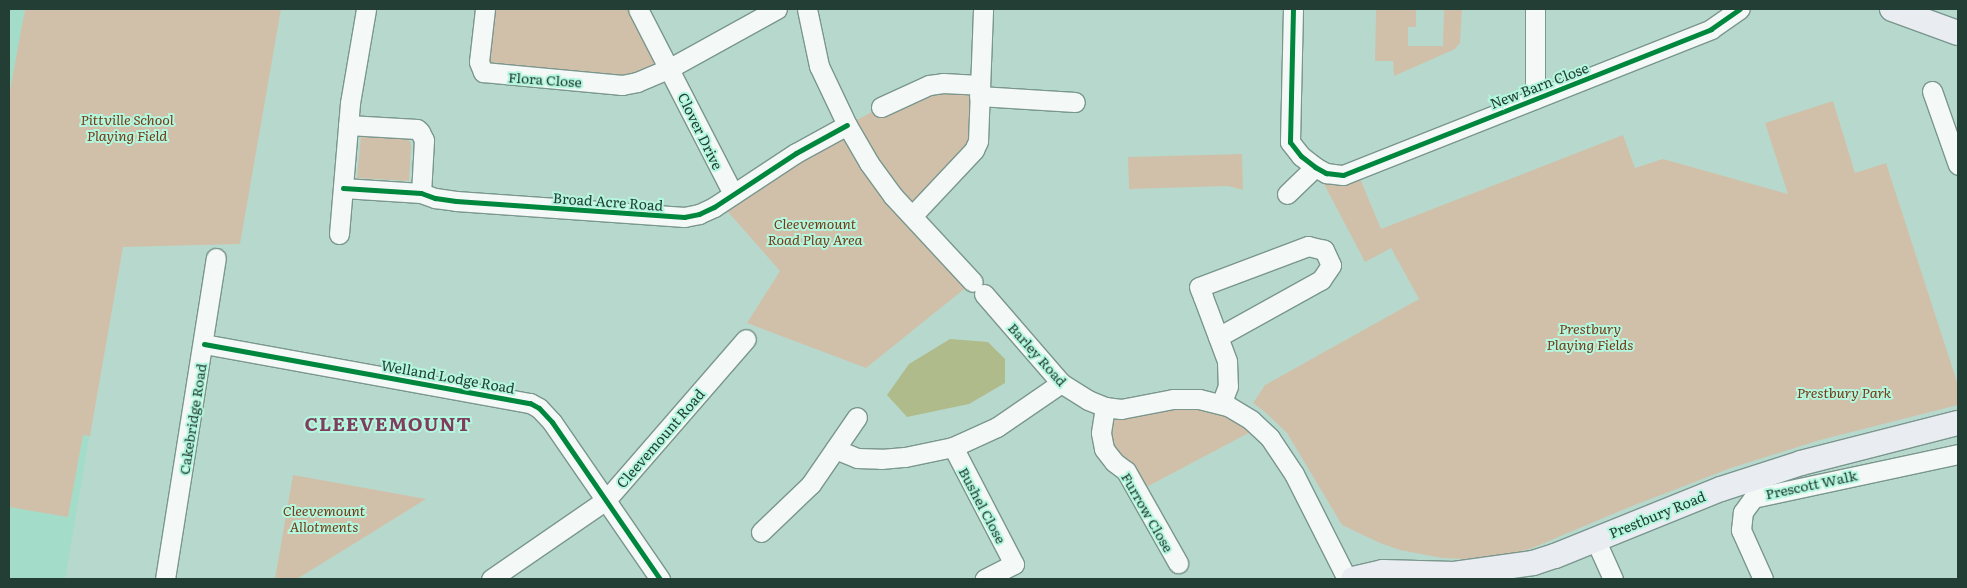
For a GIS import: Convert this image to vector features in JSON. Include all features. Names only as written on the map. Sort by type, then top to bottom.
[{"type":"main road","points":[[1892,9],[1958,33]]},
{"type":"main road","name":"Prestbury Road","points":[[1353,579],[1383,572],[1443,576],[1533,563],[1701,496],[1801,463],[1958,423]]},
{"type":"street","points":[[339,234],[348,125],[366,9]]},
{"type":"street","name":"Flora Close","points":[[486,9],[479,62],[481,70],[486,74],[622,84],[637,82],[670,68]]},
{"type":"street","name":"Clover Drive","points":[[638,9],[670,68],[733,194]]},
{"type":"street","points":[[670,68],[777,9]]},
{"type":"street","points":[[807,9],[819,66],[847,125]]},
{"type":"street","points":[[912,216],[974,150],[978,141],[984,9]]},
{"type":"street","points":[[1287,194],[1314,167],[1301,156],[1290,142],[1293,9]]},
{"type":"street","name":"New Barn Close","points":[[1535,99],[1536,9]]},
{"type":"street","name":"New Barn Close","points":[[1314,167],[1326,173],[1343,175],[1711,29],[1740,9]]},
{"type":"street","points":[[881,107],[930,85],[943,83],[979,91],[1074,102]]},
{"type":"street","points":[[1932,92],[1958,165]]},
{"type":"street","points":[[348,125],[417,129],[424,140],[421,193]]},
{"type":"street","name":"Broad Acre Road","points":[[343,188],[421,193],[435,198],[456,201],[684,217],[710,209],[796,153],[847,125]]},
{"type":"street","name":"Barley Road","points":[[847,125],[869,163],[893,196],[979,288],[1061,383],[1088,400],[1105,407],[1127,409],[1186,398],[1221,404],[1251,420],[1270,438],[1308,499],[1347,579]]},
{"type":"street","points":[[1218,337],[1316,284],[1326,276],[1331,264],[1324,250],[1308,246],[1199,287],[1229,369],[1228,386],[1221,404]]},
{"type":"street","name":"Cakebridge Road","points":[[165,579],[204,344],[216,258]]},
{"type":"street","name":"Cleevemount Road","points":[[491,579],[606,500],[746,339]]},
{"type":"street","name":"Welland Lodge Road","points":[[204,344],[530,403],[539,408],[552,422],[660,579]]},
{"type":"street","points":[[835,449],[857,458],[881,459],[905,457],[952,447],[997,427],[1061,383]]},
{"type":"street","name":"Furrow Close","points":[[1105,407],[1102,434],[1104,449],[1114,462],[1126,471],[1178,564]]},
{"type":"street","points":[[762,532],[812,484],[857,417]]},
{"type":"street","name":"Bushel Close","points":[[952,447],[1018,572],[985,579]]},
{"type":"street","name":"Prescott Walk","points":[[1763,579],[1741,530],[1743,512],[1753,498],[1759,495],[1958,454]]},
{"type":"street","points":[[1595,539],[1613,579]]},
{"type":"shaded area","points":[[9,9],[25,9],[9,96]]},
{"type":"shaded area","points":[[9,245],[118,268],[65,579],[9,579]]},
{"type":"shaded area","points":[[950,339],[988,342],[1005,359],[1005,383],[969,404],[907,417],[887,395],[909,364]]},
{"type":"green space","name":"Pittville School Playing Field","points":[[25,9],[281,9],[240,244],[123,247],[90,436],[83,435],[68,517],[9,507],[9,96]]},
{"type":"green space","points":[[493,9],[629,9],[656,63],[655,66],[634,78],[497,67],[490,62],[488,54]]},
{"type":"green space","points":[[1376,9],[1416,9],[1416,27],[1408,27],[1408,46],[1443,46],[1444,9],[1462,9],[1460,43],[1455,49],[1394,76],[1393,61],[1375,61]]},
{"type":"green space","name":"Cleevemount Road Play Area","points":[[979,85],[978,141],[912,216],[973,282],[866,368],[747,323],[780,271],[720,203],[847,125],[916,89]]},
{"type":"green space","name":"Prestbury Playing Fields","points":[[1833,101],[1855,173],[1886,163],[1958,385],[1958,405],[1820,440],[1731,468],[1627,508],[1530,549],[1508,554],[1464,559],[1442,558],[1400,550],[1342,525],[1287,433],[1253,403],[1265,385],[1419,299],[1391,248],[1365,262],[1315,167],[1356,169],[1381,229],[1623,135],[1635,168],[1663,159],[1788,194],[1765,123]]},
{"type":"green space","points":[[361,136],[406,138],[409,140],[411,145],[409,181],[357,178]]},
{"type":"green space","points":[[1242,154],[1243,190],[1228,186],[1129,189],[1128,157]]},
{"type":"green space","points":[[1186,398],[1260,427],[1137,492],[1102,441],[1105,407]]},
{"type":"green space","name":"Cleevemount Allotments","points":[[293,475],[426,499],[297,579],[275,579]]},
{"type":"cycle path","points":[[1293,9],[1290,142],[1301,156],[1315,167],[1326,173],[1343,175],[1711,29],[1740,9]]},
{"type":"cycle path","points":[[343,188],[421,193],[435,198],[456,201],[684,217],[699,214],[714,207],[796,153],[847,125]]},
{"type":"cycle path","points":[[204,344],[530,403],[539,408],[552,422],[660,579]]},
{"type":"district","name":"CLEEVEMOUNT","points":[[388,424]]},
{"type":"park label","name":"Prestbury Park","points":[[1844,392]]}]
